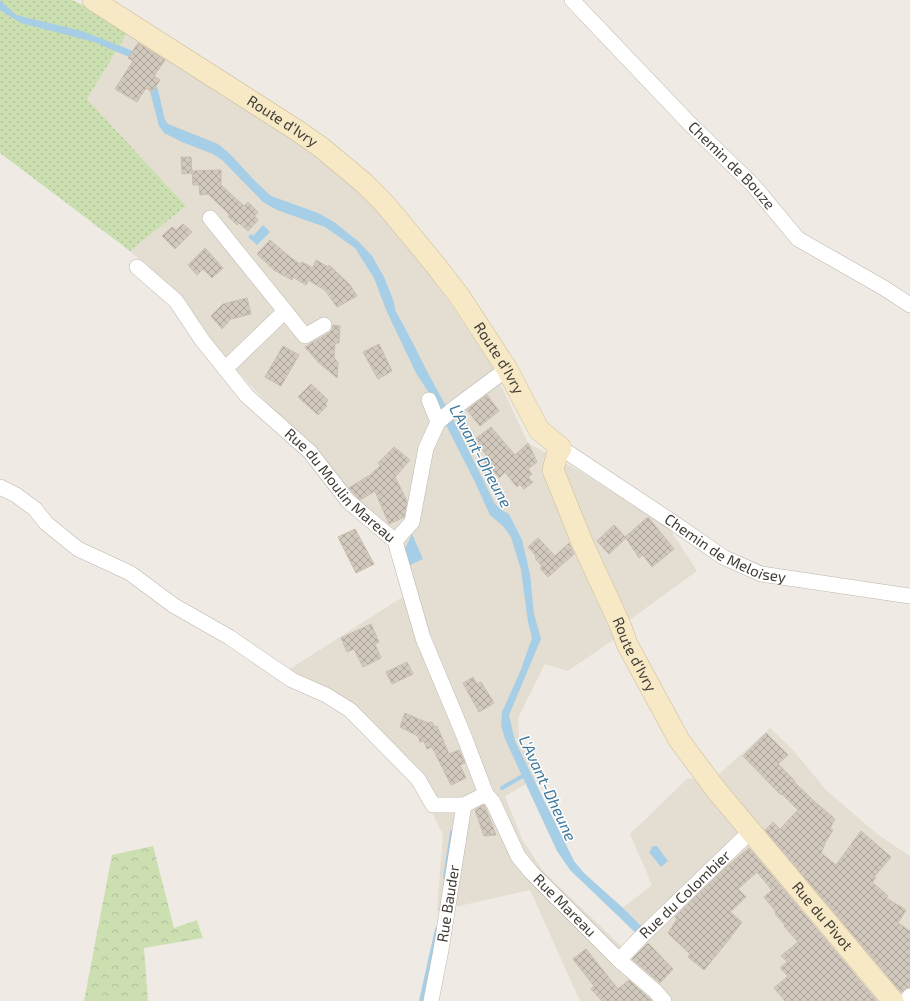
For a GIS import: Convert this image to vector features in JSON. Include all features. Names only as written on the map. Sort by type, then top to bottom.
[{"type":"main road","name":"Route d'Ivry","points":[[92,0],[298,130],[322,148],[364,183],[385,204],[437,267],[460,298],[507,369],[539,430],[561,448],[557,455],[553,470],[582,542],[621,626],[627,644],[679,740],[717,791],[751,831]]},
{"type":"main road","name":"Rue du Pivot","points":[[751,831],[893,1001]]},
{"type":"street","name":"Chemin de Bouze","points":[[572,0],[689,123],[753,185],[798,239],[884,288],[910,305]]},
{"type":"street","points":[[210,218],[305,336],[324,325]]},
{"type":"street","name":"Rue du Moulin Mareau","points":[[137,267],[176,300],[202,340],[247,396],[310,452],[348,501],[395,541],[423,638],[459,722],[486,794]]},
{"type":"street","points":[[225,369],[285,311]]},
{"type":"street","points":[[395,541],[412,522],[426,448],[443,418],[507,369]]},
{"type":"street","points":[[429,400],[443,418]]},
{"type":"street","name":"Chemin de Meloisey","points":[[561,448],[723,557],[761,574],[910,596]]},
{"type":"street","points":[[0,487],[16,495],[35,509],[46,523],[78,548],[130,573],[173,606],[229,637],[292,680],[326,695],[350,710],[418,779],[433,805],[464,805],[486,794]]},
{"type":"street","name":"Rue Mareau","points":[[486,794],[493,802],[518,856],[531,872],[619,960],[664,1001]]},
{"type":"street","name":"Rue Bauder","points":[[431,1001],[441,950],[464,805]]},
{"type":"street","name":"Rue du Colombier","points":[[619,960],[751,831]]},
{"type":"street","points":[[906,1001],[910,996]]},
{"type":"shaded area","points":[[128,32],[216,92],[343,173],[385,218],[438,285],[492,366],[528,443],[581,472],[669,528],[697,571],[621,626],[613,640],[568,671],[545,664],[518,718],[519,738],[538,781],[526,784],[505,796],[522,839],[543,871],[623,948],[636,934],[615,912],[628,904],[652,885],[630,834],[687,779],[716,777],[770,728],[793,750],[826,790],[877,834],[910,856],[910,1001],[580,1001],[530,890],[437,911],[443,835],[415,778],[361,725],[282,674],[401,598],[417,593],[402,549],[383,521],[361,505],[219,351],[182,296],[130,251],[186,206],[87,99]]},
{"type":"green space","points":[[0,0],[72,0],[85,6],[128,32],[87,99],[186,206],[130,251],[0,153]]},
{"type":"green space","points":[[153,846],[174,928],[197,920],[203,938],[144,948],[148,1001],[84,1001],[112,855]]},
{"type":"water","points":[[0,0],[16,15],[82,31],[133,51],[129,57],[94,42],[21,23],[0,10]]},
{"type":"water","points":[[157,86],[165,120],[168,124],[218,144],[229,153],[271,196],[318,213],[334,222],[359,242],[372,256],[384,277],[394,302],[395,310],[447,408],[439,413],[429,393],[416,373],[387,312],[374,278],[355,248],[325,227],[277,210],[263,202],[222,160],[213,154],[164,133],[159,126],[150,91],[152,92]]},
{"type":"water","points":[[263,225],[270,232],[257,245],[248,237],[251,234],[253,236]]},
{"type":"water","points":[[451,415],[495,504],[509,514],[522,540],[530,574],[534,614],[541,639],[509,715],[515,741],[574,861],[584,873],[645,930],[639,936],[570,870],[557,851],[505,739],[501,726],[502,712],[520,672],[532,638],[528,622],[521,570],[511,537],[503,526],[490,515],[445,423]]},
{"type":"water","points":[[412,534],[423,559],[410,565],[405,549]]},
{"type":"water","points":[[657,846],[668,861],[661,867],[649,852],[651,847]]},
{"type":"building","points":[[138,43],[165,60],[154,76],[160,80],[152,92],[146,88],[137,102],[115,89],[133,61],[128,58]]},
{"type":"building","points":[[181,157],[191,157],[192,173],[182,174]]},
{"type":"building","points":[[221,170],[221,185],[244,206],[248,202],[258,212],[255,216],[258,220],[248,231],[239,223],[237,225],[228,216],[230,215],[208,194],[200,195],[199,185],[193,185],[192,171]]},
{"type":"building","points":[[183,224],[192,232],[175,249],[162,236],[172,227],[176,230]]},
{"type":"building","points":[[270,240],[300,264],[302,262],[313,268],[316,260],[328,267],[329,265],[350,285],[357,296],[337,307],[325,290],[308,280],[306,285],[293,277],[292,280],[274,270],[257,254]]},
{"type":"building","points":[[205,248],[223,268],[212,278],[203,269],[197,275],[188,265]]},
{"type":"building","points":[[247,298],[251,314],[231,319],[222,329],[211,316],[223,304]]},
{"type":"building","points":[[333,325],[340,326],[339,343],[335,343],[334,358],[338,362],[337,378],[318,362],[305,347],[329,333],[332,330]]},
{"type":"building","points":[[379,344],[392,371],[378,379],[363,352]]},
{"type":"building","points":[[283,346],[299,355],[281,386],[265,377]]},
{"type":"building","points":[[311,384],[328,400],[325,404],[327,406],[318,415],[298,397]]},
{"type":"building","points":[[487,395],[499,411],[480,426],[467,410]]},
{"type":"building","points":[[491,427],[515,455],[528,443],[537,462],[528,469],[532,474],[528,477],[533,482],[524,489],[520,484],[517,487],[505,472],[499,478],[484,462],[489,458],[474,440]]},
{"type":"building","points":[[394,447],[410,460],[395,477],[407,501],[404,517],[389,524],[375,491],[360,500],[349,488],[370,475],[380,466],[378,463]]},
{"type":"building","points":[[648,517],[674,549],[652,567],[643,555],[639,558],[626,538],[609,554],[597,541],[614,525],[625,537]]},
{"type":"building","points":[[355,529],[374,564],[356,573],[338,537]]},
{"type":"building","points":[[538,538],[555,556],[569,543],[574,554],[548,577],[540,568],[542,566],[535,558],[536,556],[528,547]]},
{"type":"building","points":[[371,624],[379,642],[375,644],[381,658],[363,667],[354,649],[347,652],[341,638]]},
{"type":"building","points":[[407,662],[413,674],[392,684],[386,672]]},
{"type":"building","points":[[473,677],[477,684],[481,682],[494,703],[479,712],[463,683]]},
{"type":"building","points":[[405,713],[428,723],[432,722],[435,727],[437,726],[449,754],[459,750],[465,763],[460,765],[466,778],[451,785],[432,747],[427,749],[424,741],[420,742],[418,736],[400,727]]},
{"type":"building","points":[[766,733],[788,755],[778,764],[795,781],[794,782],[835,819],[830,828],[833,830],[821,853],[836,865],[861,831],[891,857],[874,877],[876,878],[872,882],[888,896],[886,898],[906,910],[898,923],[910,931],[910,987],[901,992],[765,830],[773,822],[780,829],[798,810],[782,794],[781,795],[743,756]]},
{"type":"building","points":[[484,805],[496,835],[484,836],[475,810]]},
{"type":"building","points":[[749,848],[877,1001],[785,1001],[774,988],[788,976],[780,968],[787,962],[781,956],[798,942],[784,926],[785,925],[775,914],[776,912],[764,897],[772,890],[757,872],[738,889],[746,897],[730,912],[742,922],[727,942],[704,970],[688,957],[690,954],[668,933],[677,919],[675,917],[724,869]]},
{"type":"building","points":[[648,943],[673,969],[660,983],[632,959]]},
{"type":"building","points":[[586,949],[618,989],[629,980],[652,1001],[602,1001],[591,989],[594,986],[573,959]]},
{"type":"waterway","name":"L'Avant-Dheune","points":[[502,788],[526,774]]},
{"type":"waterway","points":[[445,877],[452,832]]},
{"type":"waterway","points":[[421,1001],[437,929]]}]
